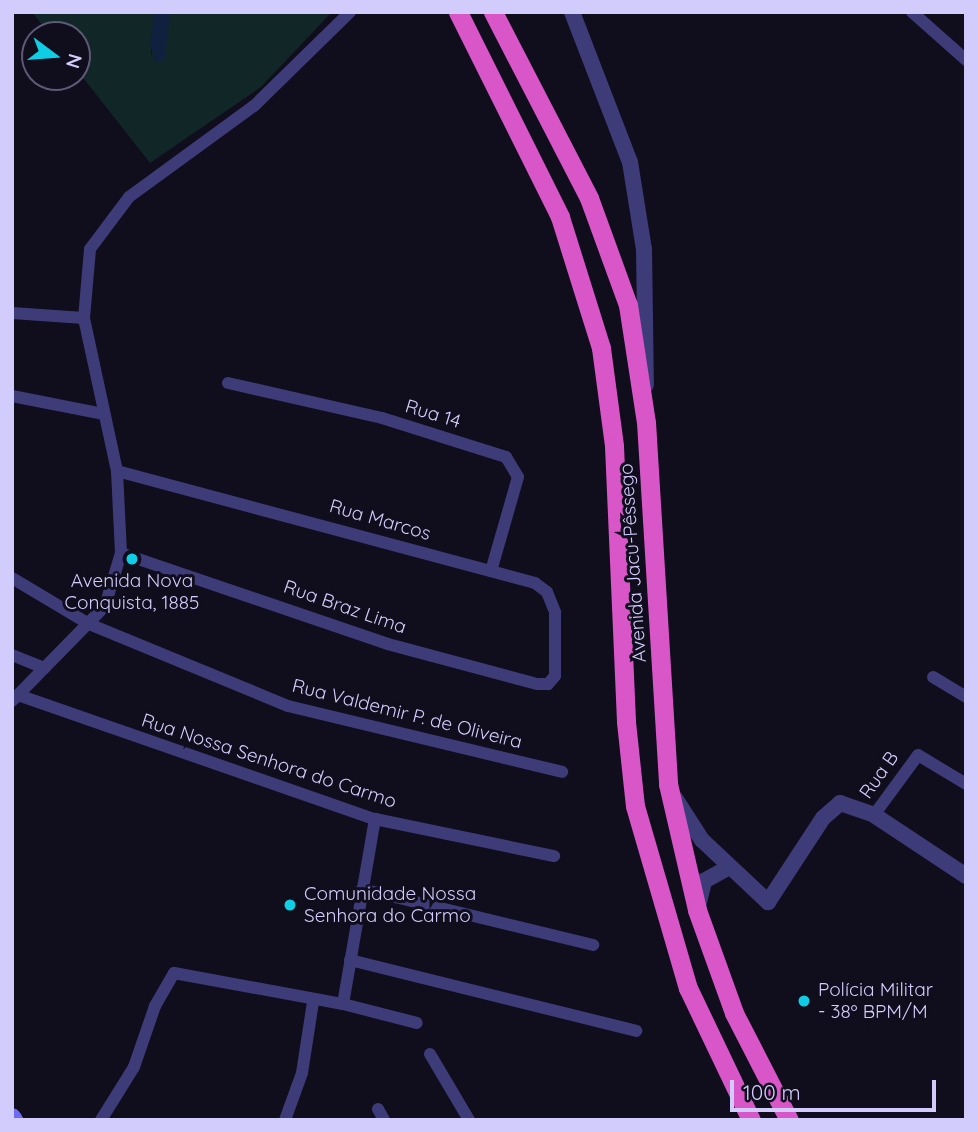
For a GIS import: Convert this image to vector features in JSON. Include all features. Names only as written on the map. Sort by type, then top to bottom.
[{"type":"highway","name":"Avenida Jacu-Pêssego","points":[[458,12],[560,217],[601,348],[614,446],[626,722],[635,806],[688,988],[749,1117]]},
{"type":"highway","name":"Avenida Jacu-Pêssego","points":[[493,12],[589,198],[612,254],[638,355],[646,422],[667,784],[697,910],[734,1013],[789,1120]]},
{"type":"street","points":[[15,698],[105,606],[121,553],[117,471],[84,318],[84,272],[102,228],[163,169],[297,70],[351,12]]},
{"type":"street","points":[[572,12],[617,118],[639,207],[647,322],[646,422]]},
{"type":"street","points":[[912,12],[966,60]]},
{"type":"street","points":[[12,313],[84,318]]},
{"type":"street","name":"Rua 14","points":[[228,383],[382,418],[506,457],[518,477],[491,571]]},
{"type":"street","points":[[12,396],[104,414]]},
{"type":"street","name":"Rua Marcos","points":[[117,471],[535,583],[553,600],[555,676]]},
{"type":"street","name":"Rua Braz Lima","points":[[121,553],[388,643],[537,684],[548,684],[555,676]]},
{"type":"street","name":"Rua Valdemir P. de Oliveira","points":[[12,578],[89,624],[288,706],[562,772]]},
{"type":"street","points":[[12,656],[44,668]]},
{"type":"street","points":[[933,677],[966,697]]},
{"type":"street","name":"Rua Nossa Senhora do Carmo","points":[[15,698],[375,819],[554,856]]},
{"type":"street","name":"Rua B","points":[[874,815],[915,756],[924,756],[966,784]]},
{"type":"street","points":[[667,784],[702,840],[768,902],[833,806],[854,806],[874,815],[966,876]]},
{"type":"street","points":[[343,1004],[375,819]]},
{"type":"street","points":[[697,910],[705,881],[729,867]]},
{"type":"street","points":[[362,889],[593,945]]},
{"type":"street","points":[[350,960],[636,1031]]},
{"type":"street","points":[[101,1120],[134,1067],[155,1006],[174,974],[186,971],[313,1002],[343,1004],[417,1023]]},
{"type":"street","points":[[285,1120],[302,1073],[313,1002]]},
{"type":"street","points":[[430,1054],[469,1120]]},
{"type":"green space","points":[[32,12],[155,12],[151,56],[170,12],[332,12],[261,87],[150,163],[91,88],[91,21],[39,21]]},
{"type":"water","points":[[155,12],[170,12],[170,17],[164,60],[155,62],[150,43]]},
{"type":"place","name":"Avenida Nova Conquista, 1885","points":[[132,559]]},
{"type":"place","name":"Comunidade Nossa Senhora do Carmo","points":[[290,905]]},
{"type":"place","name":"Polícia Militar - 38º BPM/M","points":[[804,1001]]}]
